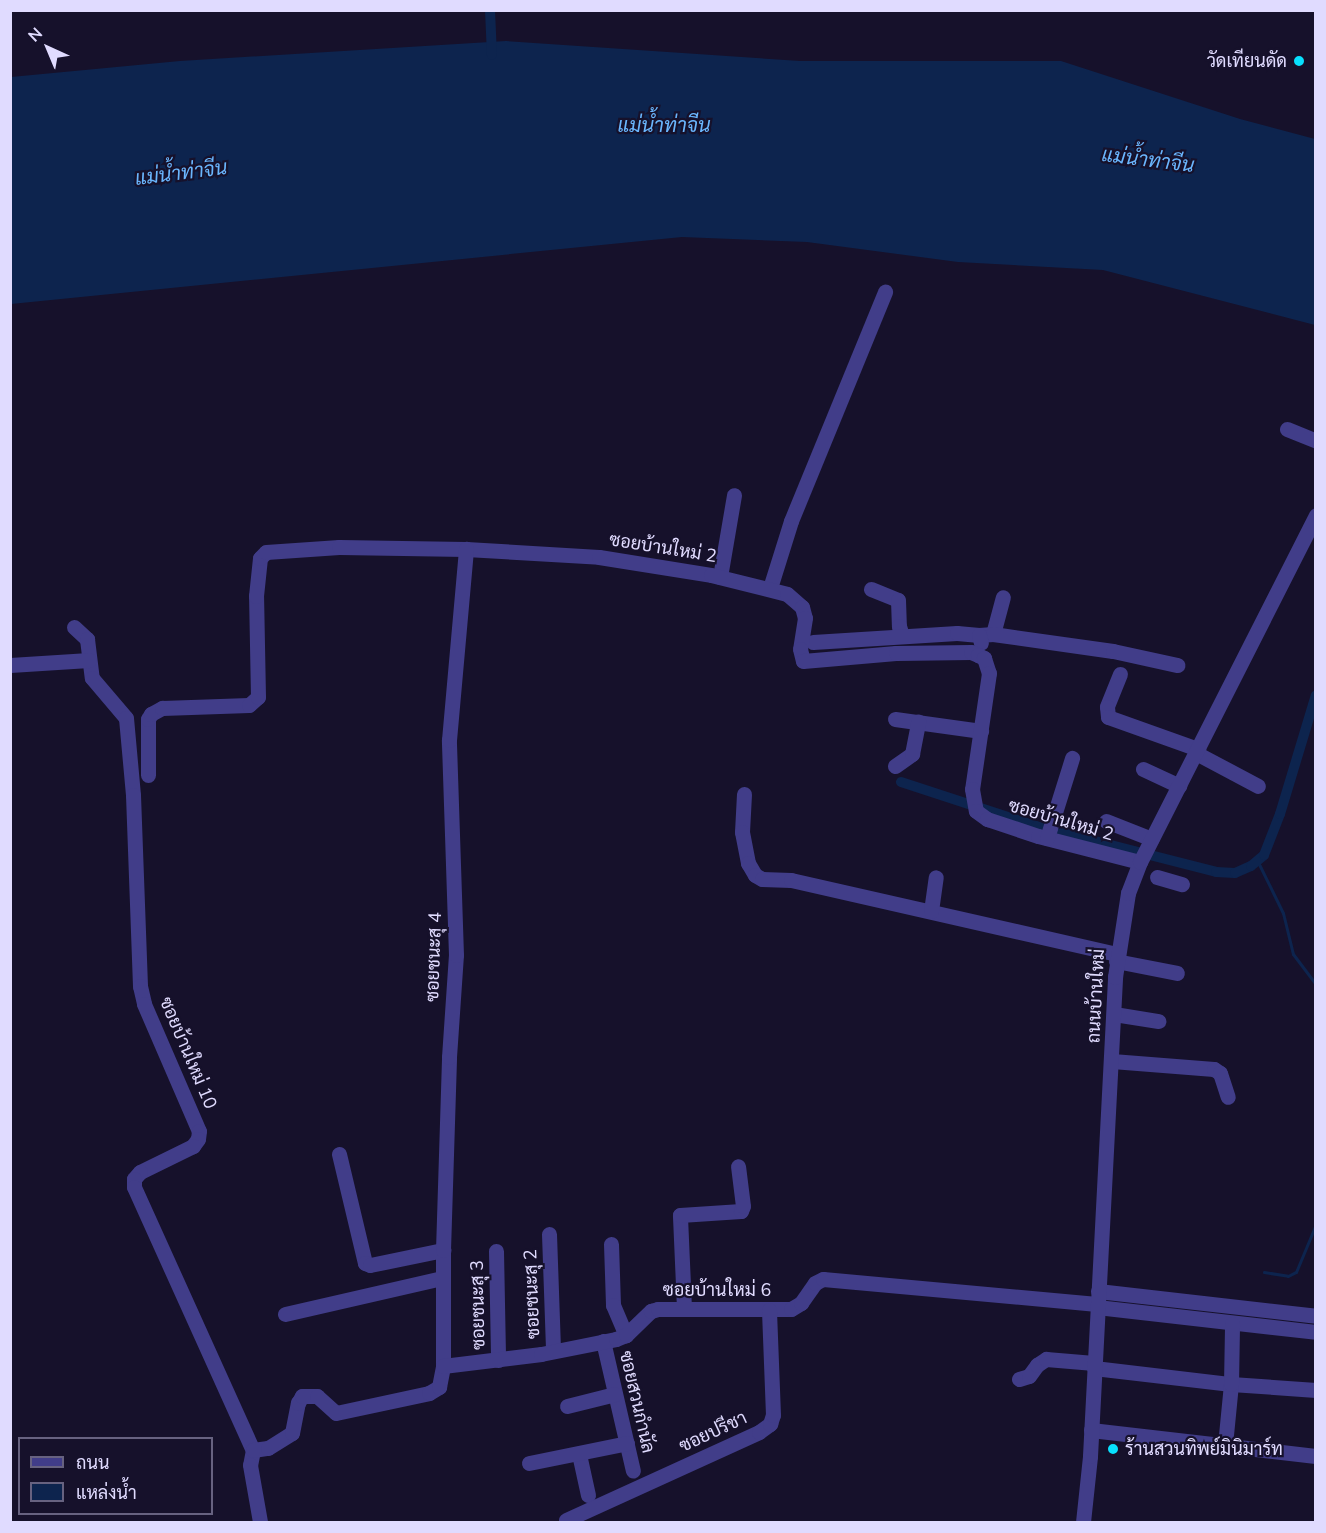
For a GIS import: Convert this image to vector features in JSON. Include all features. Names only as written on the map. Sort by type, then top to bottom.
[{"type":"street","points":[[770,588],[792,521],[885,292]]},
{"type":"street","points":[[1287,429],[1316,441]]},
{"type":"street","points":[[720,577],[734,495]]},
{"type":"street","name":"ถนนบ้านใหม่","points":[[1083,1522],[1091,1430],[1117,957],[1124,907],[1145,870],[1152,839],[1316,515]]},
{"type":"street","name":"ซอยบ้านใหม่ 2","points":[[148,775],[148,719],[151,714],[162,708],[249,705],[258,698],[260,688],[256,596],[260,558],[263,554],[339,548],[466,549],[599,557],[720,577],[770,588],[798,603],[804,631],[800,649],[803,661],[896,653],[971,652],[984,658],[989,673],[972,789],[976,811],[987,819],[1182,884]]},
{"type":"street","name":"ซอยชนะสุ 4","points":[[443,1366],[442,1278],[449,1057],[456,955],[449,740],[466,549]]},
{"type":"street","points":[[871,589],[898,600],[899,626],[902,636]]},
{"type":"street","points":[[984,658],[986,634],[1003,597]]},
{"type":"street","name":"ซอยบ้านใหม่ 10","points":[[74,627],[87,639],[92,678],[126,718],[133,795],[140,986],[144,1004],[199,1131],[198,1139],[193,1146],[140,1172],[134,1179],[134,1187],[253,1450],[250,1465],[260,1522]]},
{"type":"street","points":[[813,642],[957,633],[986,634],[1113,651],[1177,665]]},
{"type":"street","points":[[10,665],[89,660]]},
{"type":"street","points":[[1120,674],[1107,707],[1108,717],[1197,751],[1258,786]]},
{"type":"street","points":[[895,719],[981,731]]},
{"type":"street","points":[[895,766],[912,754],[918,722]]},
{"type":"street","points":[[1047,838],[1072,758]]},
{"type":"street","points":[[1143,769],[1179,786]]},
{"type":"street","points":[[744,794],[742,832],[748,863],[755,875],[762,879],[791,880],[1177,973]]},
{"type":"street","points":[[1106,821],[1152,839]]},
{"type":"street","points":[[931,912],[936,877]]},
{"type":"street","points":[[1114,1014],[1158,1021]]},
{"type":"street","points":[[1112,1061],[1214,1069],[1220,1073],[1228,1097]]},
{"type":"street","points":[[339,1154],[365,1263],[370,1265],[443,1250]]},
{"type":"street","points":[[684,1308],[680,1215],[741,1211],[743,1206],[738,1166]]},
{"type":"street","name":"ซอยชนะสุ 2","points":[[549,1234],[554,1351]]},
{"type":"street","points":[[611,1244],[613,1305],[626,1335]]},
{"type":"street","name":"ซอยชนะสุ 3","points":[[496,1251],[498,1360]]},
{"type":"street","points":[[285,1314],[442,1278]]},
{"type":"street","name":"ซอยบ้านใหม่ 6","points":[[443,1366],[554,1351],[626,1335],[651,1311],[684,1308],[769,1310],[796,1308],[815,1283],[829,1278],[1098,1301]]},
{"type":"street","points":[[1098,1301],[1316,1316]]},
{"type":"street","points":[[1098,1301],[1232,1324],[1316,1332]]},
{"type":"street","name":"ซอยปรีชา","points":[[566,1520],[759,1432],[770,1424],[773,1415],[769,1310]]},
{"type":"street","points":[[1225,1445],[1231,1384],[1232,1324]]},
{"type":"street","name":"ซอยสวนกำนัล","points":[[603,1341],[633,1471]]},
{"type":"street","points":[[1019,1379],[1029,1376],[1037,1365],[1047,1359],[1231,1384],[1316,1390]]},
{"type":"street","points":[[253,1450],[268,1448],[292,1433],[298,1403],[302,1396],[317,1396],[332,1412],[359,1409],[437,1389],[443,1366]]},
{"type":"street","points":[[567,1406],[615,1394]]},
{"type":"street","points":[[1091,1430],[1316,1456]]},
{"type":"street","points":[[529,1463],[627,1443]]},
{"type":"street","points":[[579,1454],[588,1495]]},
{"type":"water","name":"แม่น้ำท่าจีน","points":[[506,41],[800,61],[1061,61],[1240,119],[1315,139],[1315,325],[1103,270],[958,262],[807,242],[682,237],[11,304],[11,77],[180,61]]},
{"type":"waterway","points":[[490,10],[492,55]]},
{"type":"waterway","points":[[901,782],[1036,826],[1216,872],[1235,873],[1251,866],[1264,855],[1280,814],[1316,695]]},
{"type":"waterway","points":[[1257,860],[1283,913],[1293,954],[1316,985]]},
{"type":"waterway","points":[[1264,1272],[1288,1276],[1296,1272],[1316,1224]]},
{"type":"place","name":"วัดเทียนดัด","points":[[1299,61]]},
{"type":"place","name":"ร้านสวนทิพย์มินิมาร์ท","points":[[1113,1449]]}]
